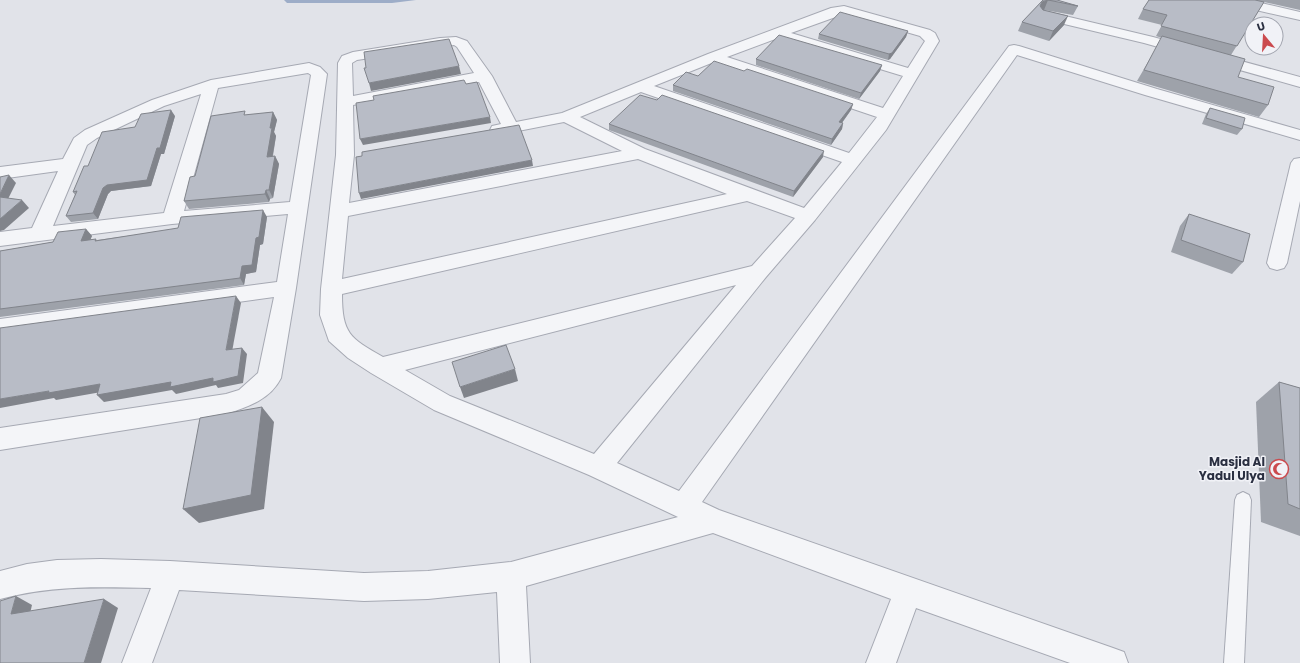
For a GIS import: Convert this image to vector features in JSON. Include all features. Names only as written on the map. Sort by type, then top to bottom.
[{"type":"street","points":[[1230,0],[1278,6],[1300,16]]},
{"type":"street","points":[[481,132],[566,117],[828,12],[844,10],[924,33],[930,36],[932,40],[913,74],[886,115],[853,160],[598,467]]},
{"type":"street","points":[[1044,15],[1148,40],[1300,82]]},
{"type":"street","points":[[778,33],[913,74]]},
{"type":"street","points":[[511,127],[484,76],[462,44],[456,41],[440,42],[353,56],[347,59],[345,63],[346,102],[352,154],[340,211],[331,290],[331,315],[337,335],[356,352],[379,367],[442,403],[598,467],[713,520],[1103,661]]},
{"type":"street","points":[[684,506],[1014,49],[1151,92],[1300,135]]},
{"type":"street","points":[[713,57],[886,115]]},
{"type":"street","points":[[0,439],[226,404],[247,397],[269,378],[286,288],[319,74],[315,70],[309,68],[212,85],[158,103],[91,134],[80,142],[40,233]]},
{"type":"street","points":[[346,102],[484,76]]},
{"type":"street","points":[[172,218],[212,85]]},
{"type":"street","points":[[641,87],[853,160]]},
{"type":"street","points":[[566,117],[639,153],[748,195],[808,216]]},
{"type":"street","points":[[340,211],[639,153]]},
{"type":"street","points":[[1277,263],[1300,163]]},
{"type":"street","points":[[0,173],[70,164]]},
{"type":"street","points":[[331,290],[748,195]]},
{"type":"street","points":[[0,239],[172,218],[298,207]]},
{"type":"street","points":[[379,367],[759,272]]},
{"type":"street","points":[[0,327],[286,288]]},
{"type":"street","points":[[0,585],[27,578],[57,574],[170,575],[364,587],[428,585],[511,576],[713,520]]},
{"type":"street","points":[[137,663],[170,575]]},
{"type":"street","points":[[511,576],[515,663]]},
{"type":"street","points":[[881,663],[908,591]]},
{"type":"lane","points":[[1234,663],[1243,500]]},
{"type":"water","points":[[284,0],[416,0],[392,3],[287,3]]},
{"type":"building","points":[[1043,0],[1048,0],[1042,2],[1040,6],[1043,10],[1068,16],[1053,31],[1022,22]]},
{"type":"building","points":[[1048,0],[1057,0],[1078,6]]},
{"type":"building","points":[[1149,0],[1255,0],[1264,2],[1255,16],[1244,16],[1244,35],[1237,46],[1161,26],[1167,15],[1143,9]]},
{"type":"building","points":[[840,12],[908,31],[892,53],[889,54],[819,34]]},
{"type":"building","points":[[779,35],[882,65],[861,93],[756,59]]},
{"type":"building","points":[[1162,36],[1245,59],[1238,77],[1274,87],[1268,105],[1144,70]]},
{"type":"building","points":[[449,39],[459,66],[369,83],[364,68],[366,68],[364,52]]},
{"type":"building","points":[[714,61],[744,71],[747,69],[853,104],[839,122],[843,123],[832,139],[673,85],[686,72],[698,76]]},
{"type":"building","points":[[464,80],[466,84],[477,82],[490,117],[360,139],[356,103],[374,100],[373,96]]},
{"type":"building","points":[[640,95],[657,100],[662,95],[824,151],[794,191],[609,124]]},
{"type":"building","points":[[1210,108],[1245,118],[1242,129],[1206,118]]},
{"type":"building","points":[[171,110],[160,148],[157,148],[147,180],[107,185],[103,188],[93,213],[66,216],[77,191],[73,192],[84,166],[88,166],[102,132],[135,127],[141,114]]},
{"type":"building","points":[[245,111],[244,115],[273,112],[267,157],[275,156],[269,190],[266,190],[265,194],[184,201],[190,177],[195,176],[211,116]]},
{"type":"building","points":[[519,125],[532,160],[359,193],[356,157],[362,156],[362,152]]},
{"type":"building","points":[[9,175],[0,194],[0,177]]},
{"type":"building","points":[[0,197],[22,200],[0,219]]},
{"type":"building","points":[[263,210],[259,237],[256,238],[252,265],[242,266],[240,278],[0,309],[0,251],[53,242],[58,232],[86,229],[81,241],[96,239],[95,241],[178,228],[181,217]]},
{"type":"building","points":[[1189,214],[1250,234],[1243,262],[1181,240]]},
{"type":"building","points":[[236,296],[226,350],[242,348],[238,376],[213,382],[213,378],[170,387],[171,382],[97,395],[100,384],[0,399],[0,328]]},
{"type":"building","points":[[506,345],[515,369],[460,387],[452,362]]},
{"type":"building","points":[[1279,382],[1300,388],[1300,509],[1288,504]]},
{"type":"building","points":[[262,407],[251,495],[183,509],[200,418]]},
{"type":"building","points":[[16,596],[11,614],[104,599],[84,663],[0,663],[0,601]]},
{"type":"place","name":"Masjid Al Yadul Ulya","points":[[1279,469]]}]
